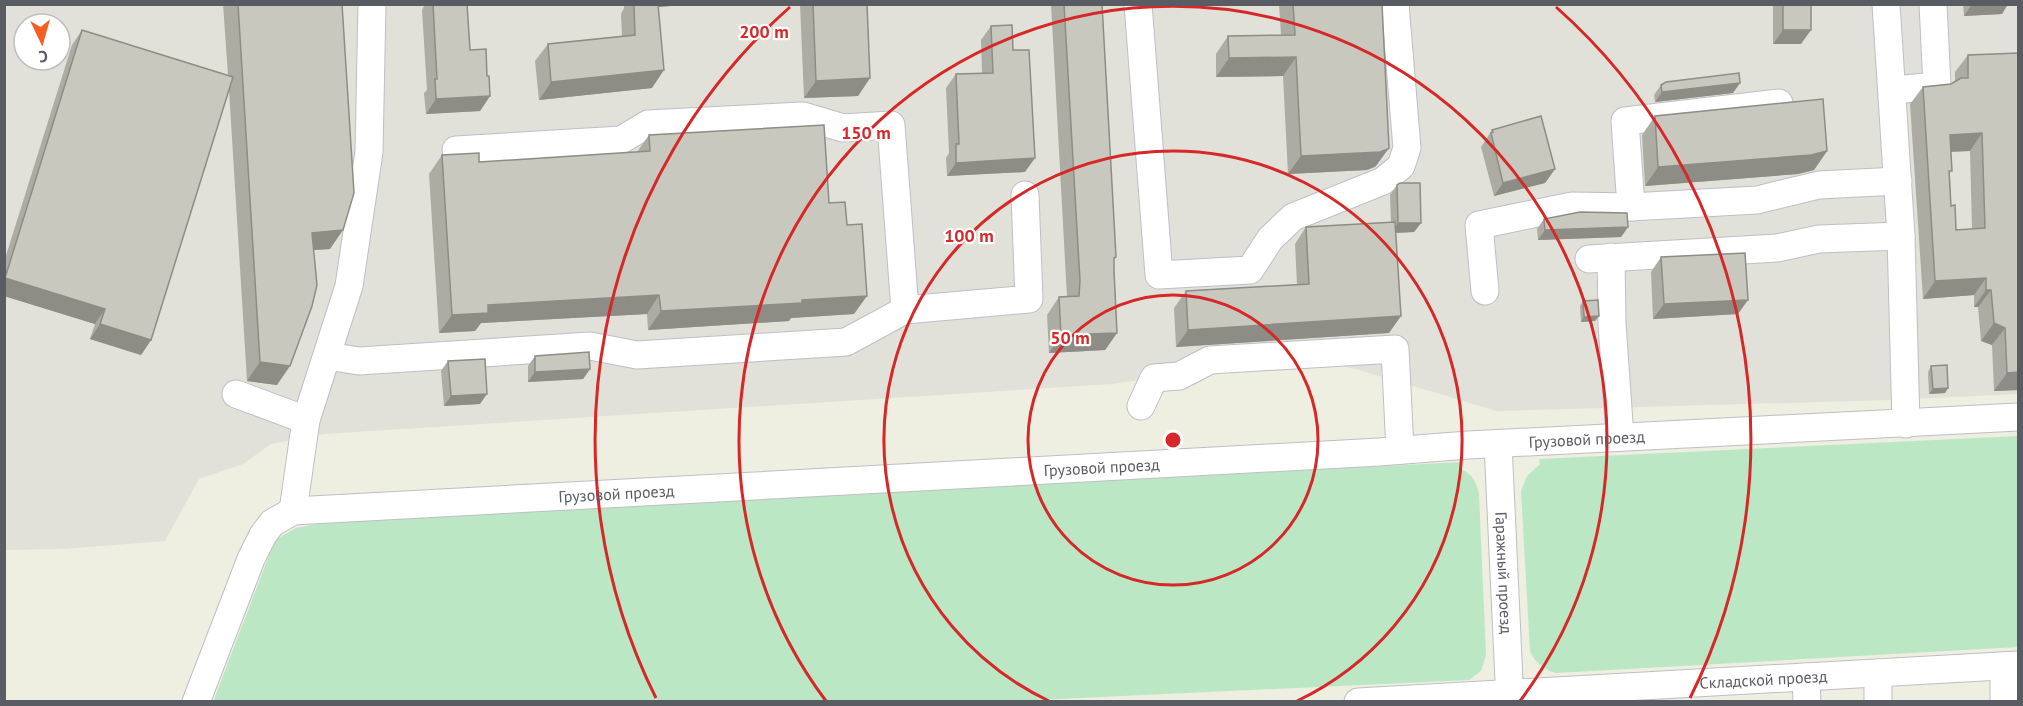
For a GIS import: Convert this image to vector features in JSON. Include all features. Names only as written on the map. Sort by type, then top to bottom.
[{"type":"street","points":[[196,702],[251,559],[263,535],[272,523],[293,511],[306,420],[349,286],[369,152],[372,4]]},
{"type":"street","points":[[1138,4],[1159,275],[1250,270],[1270,239],[1293,217],[1383,181],[1401,166],[1407,148],[1395,4]]},
{"type":"street","points":[[1886,4],[1901,236],[1906,424]]},
{"type":"street","points":[[1893,90],[1937,86],[1933,4]]},
{"type":"street","points":[[1631,207],[1625,121],[1779,103]]},
{"type":"street","points":[[456,150],[621,140],[648,124],[803,116],[843,128],[891,125],[905,310]]},
{"type":"street","points":[[1485,291],[1479,225],[1572,206],[1631,207],[1757,200],[1819,185],[1898,181]]},
{"type":"street","points":[[327,356],[359,361],[590,346],[638,355],[846,342],[905,310],[1029,299],[1025,195]]},
{"type":"street","points":[[1620,437],[1612,324],[1600,258],[1777,248],[1819,239],[1901,236]]},
{"type":"street","points":[[1141,406],[1154,378],[1179,376],[1210,360],[1395,349],[1400,450]]},
{"type":"street","points":[[236,394],[306,420]]},
{"type":"street","name":"Грузовой проезд","points":[[293,511],[2019,417]]},
{"type":"street","name":"Гаражный проезд","points":[[1498,444],[1510,697]]},
{"type":"street","points":[[2004,702],[2011,665]]},
{"type":"street","name":"Складской проезд","points":[[1358,702],[1806,689],[1878,673],[2011,665]]},
{"type":"street","points":[[1878,673],[1878,702]]},
{"type":"shaded area","points":[[4,5],[2018,5],[2018,394],[1890,400],[1497,411],[1335,363],[1224,369],[1111,384],[324,434],[271,444],[243,464],[199,479],[165,541],[63,549],[5,550]]},
{"type":"green space","points":[[2018,436],[2018,647],[1556,673],[1540,665],[1530,651],[1521,491],[1527,476],[1540,464],[1539,459]]},
{"type":"green space","points":[[1462,462],[1461,469],[1473,479],[1479,494],[1486,655],[1481,671],[1469,680],[992,702],[213,702],[275,540],[296,528],[333,521]]},
{"type":"building","points":[[238,4],[342,4],[354,193],[343,230],[312,233],[317,285],[312,306],[290,366],[260,362]]},
{"type":"building","points":[[433,4],[467,4],[470,50],[486,49],[490,96],[436,99]]},
{"type":"building","points":[[634,4],[658,4],[664,70],[551,82],[548,44],[635,35]]},
{"type":"building","points":[[813,4],[867,4],[870,78],[816,81]]},
{"type":"building","points":[[1064,4],[1102,4],[1116,257],[1114,258],[1114,271],[1117,333],[1061,335],[1059,297],[1079,296],[1080,281]]},
{"type":"building","points":[[1293,4],[1382,4],[1388,149],[1380,152],[1301,156],[1296,57],[1229,58],[1228,36],[1295,35]]},
{"type":"building","points":[[1783,4],[1811,4],[1811,30],[1783,30]]},
{"type":"building","points":[[1012,25],[1013,50],[1029,50],[1035,158],[956,163],[956,144],[959,144],[956,74],[993,73],[991,26]]},
{"type":"building","points":[[82,30],[233,77],[151,340],[100,324],[105,309],[5,278],[69,72],[72,72],[72,62]]},
{"type":"building","points":[[2019,53],[2019,372],[2007,373],[2005,328],[1994,323],[1991,290],[1986,290],[1986,278],[1935,281],[1923,87],[1951,84],[1961,78],[1968,78],[1968,55]],"holes":[[[1982,133],[1985,228],[1956,230],[1955,205],[1951,206],[1950,135]]]},
{"type":"building","points":[[1739,73],[1740,83],[1662,92],[1661,85],[1666,82]]},
{"type":"building","points":[[1823,99],[1827,151],[1811,155],[1658,167],[1655,116]]},
{"type":"building","points":[[1541,116],[1555,169],[1503,183],[1492,130]]},
{"type":"building","points":[[824,125],[829,203],[845,202],[847,225],[862,224],[867,296],[802,300],[802,303],[661,311],[659,295],[488,305],[488,313],[452,315],[442,155],[479,153],[479,162],[650,151],[649,135]]},
{"type":"building","points":[[1420,183],[1421,223],[1398,223],[1397,185]]},
{"type":"building","points":[[1580,212],[1627,213],[1628,227],[1545,230],[1544,219]]},
{"type":"building","points":[[1395,222],[1401,316],[1188,330],[1186,291],[1309,284],[1306,227]]},
{"type":"building","points":[[1745,253],[1748,300],[1664,304],[1661,257]]},
{"type":"building","points":[[1598,300],[1599,316],[1584,317],[1583,301]]},
{"type":"building","points":[[589,352],[590,369],[535,372],[535,356]]},
{"type":"building","points":[[485,359],[487,394],[451,396],[448,361]]},
{"type":"building","points":[[1947,365],[1948,388],[1933,389],[1931,366]]}]
